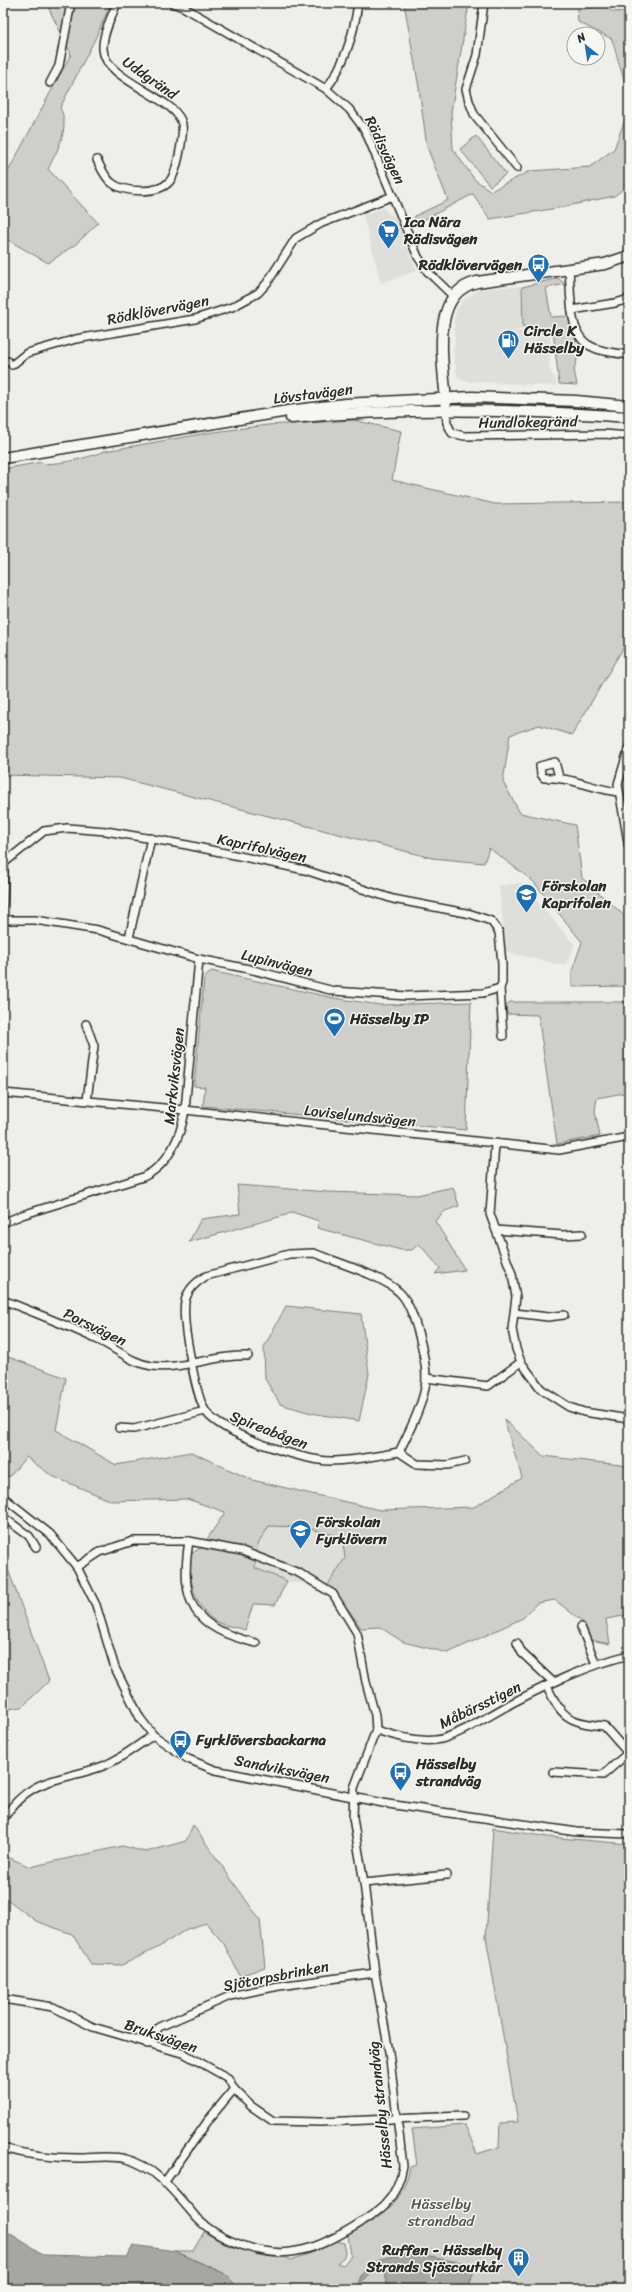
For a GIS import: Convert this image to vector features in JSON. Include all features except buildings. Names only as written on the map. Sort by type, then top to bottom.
[{"type":"street","points":[[50,83],[59,66],[71,3]]},
{"type":"street","name":"Uddgränd","points":[[97,160],[105,176],[117,187],[126,190],[160,188],[170,181],[174,175],[181,142],[182,124],[175,112],[112,68],[104,56],[102,48],[117,3]]},
{"type":"street","name":"Rädisvägen","points":[[172,3],[183,7],[326,89],[349,109],[365,130],[418,257],[428,272],[453,296]]},
{"type":"street","points":[[326,89],[333,79],[346,52],[354,29],[358,3]]},
{"type":"street","points":[[484,3],[477,55],[466,89],[468,101],[474,114],[517,168]]},
{"type":"street","name":"Rödklövervägen","points":[[8,363],[27,353],[76,339],[195,319],[232,307],[258,293],[267,283],[296,238],[322,223],[393,196]]},
{"type":"street","points":[[446,411],[442,337],[447,306],[453,296],[462,287],[477,282],[605,264],[629,256]]},
{"type":"street","points":[[569,269],[572,310],[576,329],[586,344],[594,348],[629,355]]},
{"type":"street","points":[[572,310],[610,304],[629,299]]},
{"type":"street","name":"Lövstavägen","points":[[3,458],[288,411],[345,404],[445,398],[576,401],[629,406]]},
{"type":"street","name":"Lövstavägen","points":[[3,465],[288,418],[344,413],[446,411],[577,413],[629,417]]},
{"type":"street","name":"Hundlokegränd","points":[[446,411],[447,423],[452,434],[464,436],[604,434],[629,436]]},
{"type":"street","points":[[629,747],[620,773],[618,792],[627,828],[629,848]]},
{"type":"street","points":[[559,777],[603,790],[618,792]]},
{"type":"street","name":"Kaprifolvägen","points":[[3,904],[4,862],[44,831],[67,828],[106,830],[305,870],[393,899],[471,914],[491,921],[499,932],[502,964],[502,983],[500,988]]},
{"type":"street","points":[[129,938],[151,838]]},
{"type":"street","name":"Lupinvägen","points":[[3,920],[35,920],[98,930],[199,959],[249,969],[334,991],[407,996],[483,993],[500,988]]},
{"type":"street","name":"Markviksvägen","points":[[3,1223],[22,1214],[149,1175],[172,1151],[182,1129],[185,1110],[199,959]]},
{"type":"street","points":[[500,988],[503,1036]]},
{"type":"street","points":[[86,1024],[94,1046],[87,1100]]},
{"type":"street","name":"Loviselundsvägen","points":[[3,1093],[185,1110],[559,1150],[629,1137]]},
{"type":"street","points":[[495,1144],[490,1214],[512,1274],[516,1297],[512,1329],[516,1349],[521,1362],[541,1389],[569,1407],[584,1412],[629,1419]]},
{"type":"street","points":[[496,1230],[563,1235],[582,1234]]},
{"type":"street","name":"Spireabågen","points":[[399,1452],[330,1461],[305,1459],[252,1440],[220,1425],[205,1411],[190,1363],[183,1308],[186,1294],[194,1283],[206,1276],[289,1254],[314,1254],[388,1283],[400,1293],[410,1305],[416,1322],[426,1378]]},
{"type":"street","name":"Porsvägen","points":[[3,1300],[100,1340],[136,1363],[154,1366],[190,1363],[235,1355],[248,1356]]},
{"type":"street","points":[[515,1313],[548,1318],[564,1315]]},
{"type":"street","points":[[465,1461],[448,1465],[418,1464],[399,1452],[411,1428],[426,1378],[488,1386],[521,1362]]},
{"type":"street","points":[[119,1428],[134,1429],[205,1411]]},
{"type":"street","name":"Sandviksvägen","points":[[3,1497],[50,1534],[77,1567],[96,1605],[115,1668],[140,1718],[153,1735],[188,1759],[215,1770],[388,1804],[577,1832],[629,1834]]},
{"type":"street","points":[[3,1517],[30,1536],[36,1547]]},
{"type":"street","points":[[77,1567],[100,1552],[133,1541],[189,1541],[242,1551],[299,1573],[333,1594],[357,1633],[366,1682],[375,1715],[376,1730],[354,1788],[353,1796]]},
{"type":"street","points":[[189,1541],[185,1568],[191,1600],[198,1616],[209,1625],[234,1638],[256,1643]]},
{"type":"street","points":[[581,1627],[596,1664]]},
{"type":"street","points":[[517,1643],[522,1653],[550,1684],[558,1709],[569,1718],[584,1724],[604,1726],[628,1753],[603,1775],[553,1772]]},
{"type":"street","name":"Måbärsstigen","points":[[376,1730],[400,1738],[437,1740],[470,1727],[550,1684],[596,1664],[629,1655]]},
{"type":"street","points":[[3,1819],[14,1802],[35,1787],[103,1766],[126,1754],[153,1735]]},
{"type":"street","name":"Hässelby strandväg","points":[[3,2148],[22,2153],[64,2158],[125,2158],[145,2167],[164,2182],[209,2229],[242,2246],[281,2252],[295,2252],[312,2248],[331,2240],[380,2211],[392,2198],[400,2182],[403,2166],[396,2119],[389,2052],[375,1973],[364,1883],[353,1818],[353,1796]]},
{"type":"street","points":[[364,1883],[447,1875]]},
{"type":"street","name":"Sjötorpsbrinken","points":[[147,2044],[158,2027],[230,1996],[279,1986],[375,1973]]},
{"type":"street","name":"Bruksvägen","points":[[3,1999],[53,2007],[93,2027],[185,2054],[228,2078],[234,2089],[250,2106],[273,2121],[396,2119],[463,2116]]},
{"type":"street","points":[[164,2182],[210,2118],[234,2089]]},
{"type":"shaded area","points":[[383,208],[396,219],[417,271],[381,283],[363,215]]},
{"type":"shaded area","points":[[521,286],[523,329],[512,332],[551,331],[549,368],[556,381],[556,386],[463,381],[457,376],[453,349],[455,344],[454,318],[457,309],[463,300],[480,289]]},
{"type":"shaded area","name":"Förskolan Kaprifolen","points":[[521,883],[575,945],[565,966],[506,952],[499,886]]},
{"type":"shaded area","name":"Förskolan Fyrklövern","points":[[269,1526],[303,1527],[342,1537],[345,1558],[326,1588],[287,1581],[255,1568],[258,1544]]},
{"type":"shaded area","points":[[3,2229],[44,2255],[126,2257],[133,2245],[175,2251],[225,2274],[240,2289],[3,2289]]},
{"type":"shaded area","points":[[412,2254],[476,2265],[468,2289],[386,2289],[386,2270],[379,2266],[357,2289],[331,2289],[357,2286],[367,2269],[378,2260],[393,2256]]},
{"type":"green space","points":[[46,3],[111,3],[97,35],[60,108],[64,123],[62,139],[48,169],[98,223],[76,244],[48,263],[3,237],[3,181],[71,54]]},
{"type":"green space","points":[[404,3],[469,3],[451,112],[453,149],[475,180],[491,191],[530,171],[590,167],[614,149],[629,109],[629,185],[614,196],[558,208],[490,219],[473,194],[414,225],[415,216],[448,200],[427,147],[419,88]]},
{"type":"green space","points":[[604,6],[613,12],[629,11],[629,98],[612,39],[606,36],[606,26],[586,26],[578,22],[577,10]]},
{"type":"green space","points":[[476,136],[506,174],[490,186],[460,149]]},
{"type":"green space","points":[[558,278],[565,284],[546,288],[551,317],[569,316],[572,330],[577,340],[574,342],[580,348],[574,370],[577,385],[559,384],[553,330],[523,327],[522,287]]},
{"type":"green space","points":[[354,420],[401,431],[392,480],[495,504],[629,502],[629,638],[572,735],[539,725],[510,735],[503,782],[520,813],[575,825],[582,878],[629,920],[629,986],[572,987],[572,971],[582,942],[533,881],[489,848],[484,863],[432,858],[120,778],[3,775],[3,469],[42,462],[44,464],[67,462],[105,451],[207,433],[267,425]]},
{"type":"green space","name":"Hässelby IP","points":[[211,971],[334,998],[380,1005],[471,1002],[466,1130],[203,1106],[205,1087],[194,1086],[204,979]]},
{"type":"green space","points":[[510,1002],[629,1002],[629,1092],[597,1098],[595,1111],[600,1136],[557,1144],[538,1015],[507,1014],[506,1005]]},
{"type":"green space","points":[[237,1185],[328,1192],[417,1195],[453,1187],[459,1206],[445,1211],[435,1221],[465,1270],[435,1274],[440,1268],[419,1244],[412,1250],[401,1250],[317,1228],[319,1221],[292,1212],[286,1215],[189,1242],[201,1219],[240,1214]]},
{"type":"green space","points":[[286,1306],[361,1314],[369,1374],[359,1421],[311,1413],[280,1404],[265,1379],[264,1347]]},
{"type":"green space","points":[[3,1355],[66,1378],[56,1430],[116,1465],[191,1452],[252,1480],[380,1510],[474,1507],[522,1478],[504,1419],[543,1456],[629,1466],[629,1615],[606,1619],[610,1644],[591,1640],[583,1622],[555,1600],[537,1603],[523,1618],[448,1653],[403,1642],[380,1627],[361,1628],[348,1609],[326,1588],[345,1558],[342,1537],[303,1527],[269,1526],[258,1544],[255,1568],[287,1581],[275,1605],[253,1604],[245,1630],[218,1623],[202,1608],[194,1591],[190,1573],[189,1555],[202,1547],[225,1512],[187,1499],[112,1501],[52,1476],[26,1457],[9,1477],[3,1473]]},
{"type":"green space","points":[[3,1563],[6,1564],[49,1681],[22,1707],[3,1710]]},
{"type":"green space","points":[[193,1825],[260,1920],[265,1967],[240,1976],[224,1944],[206,1923],[187,1929],[159,1947],[122,1965],[91,1964],[72,1934],[36,1921],[3,1896],[3,1855],[30,1867],[122,1846],[146,1852],[186,1841]]},
{"type":"green space","name":"Hässelby strandbad","points":[[493,1828],[548,1837],[629,1844],[629,2277],[625,2289],[468,2289],[476,2264],[373,2263],[361,2276],[357,2286],[331,2289],[240,2289],[225,2274],[175,2251],[193,2251],[204,2232],[240,2250],[281,2256],[291,2260],[314,2252],[336,2241],[344,2243],[346,2252],[343,2258],[337,2263],[343,2265],[351,2256],[348,2235],[380,2216],[396,2201],[402,2192],[410,2167],[417,2165],[412,2129],[465,2125],[477,2154],[499,2147],[500,2123],[518,2122],[486,1937]]},
{"type":"green space","points":[[379,2266],[386,2270],[386,2289],[357,2289],[363,2281]]},
{"type":"place","name":"Ica Nära Rädisvägen","points":[[389,250]]},
{"type":"place","name":"Rödklövervägen","points":[[538,284]]},
{"type":"place","name":"Circle K Hässelby","points":[[509,360]]},
{"type":"place","name":"Förskolan Kaprifolen","points":[[526,914]]},
{"type":"place","name":"Hässelby IP","points":[[334,1038]]},
{"type":"place","name":"Förskolan Fyrklövern","points":[[300,1550]]},
{"type":"place","name":"Fyrklöversbackarna","points":[[181,1760]]},
{"type":"place","name":"Hässelby strandväg","points":[[400,1792]]},
{"type":"place","name":"Ruffen - Hässelby Strands Sjöscoutkår","points":[[518,2278]]}]
